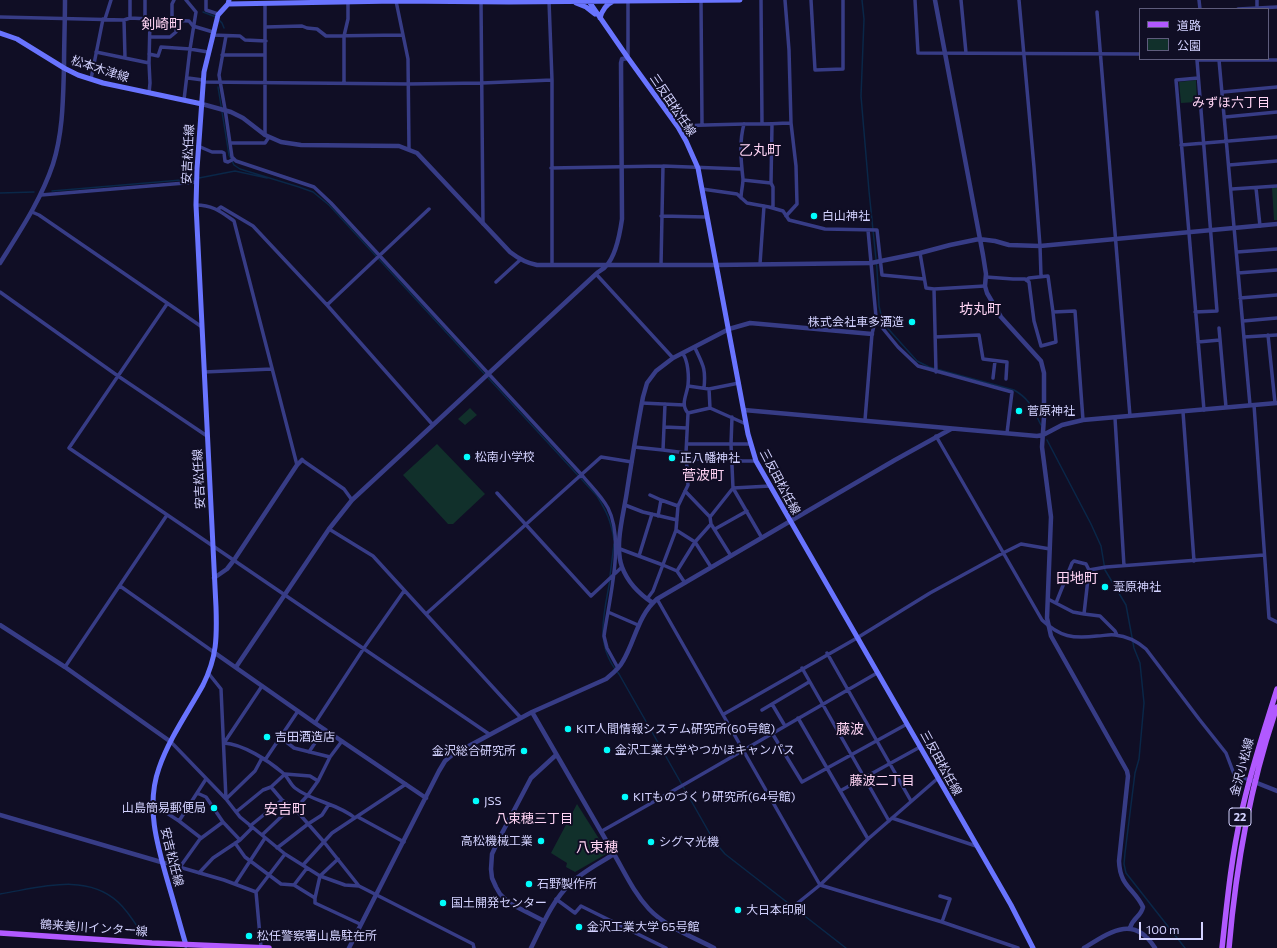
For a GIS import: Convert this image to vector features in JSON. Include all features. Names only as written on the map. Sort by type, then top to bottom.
[{"type":"main road","points":[[228,2],[740,0]]},
{"type":"main road","points":[[570,1],[586,7],[600,18],[601,12],[610,2],[617,1]]},
{"type":"main road","name":"三反田松任線","points":[[588,1],[678,127],[698,168],[746,424],[750,444],[756,461],[856,638],[907,724],[1033,948]]},
{"type":"main road","name":"安吉松任線","points":[[186,946],[161,862],[154,825],[153,804],[154,786],[158,769],[164,755],[208,674],[215,653],[216,638],[213,545],[196,205],[198,146],[203,81],[208,52],[218,15],[228,2]]},
{"type":"main road","name":"松本木津線","points":[[0,33],[17,39],[64,68],[91,79],[202,104]]},
{"type":"main road","name":"金沢小松線","points":[[1229,948],[1232,908],[1252,781],[1277,689]]},
{"type":"main road","name":"金沢小松線","points":[[1222,948],[1231,867],[1240,816],[1277,707]]},
{"type":"main road","name":"鶴来美川インター線","points":[[0,933],[186,946],[269,948]]},
{"type":"street","points":[[0,263],[32,212],[41,195],[54,163],[64,103],[65,0]]},
{"type":"street","points":[[91,79],[96,52],[110,0]]},
{"type":"street","points":[[130,0],[130,18]]},
{"type":"street","points":[[145,0],[145,19]]},
{"type":"street","points":[[150,37],[170,38],[176,32],[172,4],[174,0]]},
{"type":"street","points":[[184,100],[196,12],[186,0]]},
{"type":"street","points":[[206,0],[206,10],[218,15]]},
{"type":"street","points":[[761,0],[762,124]]},
{"type":"street","points":[[784,0],[789,50],[791,123],[796,166],[797,204],[786,216]]},
{"type":"street","points":[[811,0],[815,70],[844,69],[842,0]]},
{"type":"street","points":[[915,0],[918,53],[1139,54]]},
{"type":"street","points":[[935,0],[946,53],[986,277],[985,286],[987,293],[1001,317],[1041,361],[1044,373],[1042,447],[1051,517],[1047,618],[1048,626],[1051,636],[1128,770],[1119,868],[1125,883],[1143,907],[1141,914],[1133,920],[1130,928]]},
{"type":"street","points":[[961,0],[966,53]]},
{"type":"street","points":[[1019,0],[1025,53],[1041,276]]},
{"type":"street","points":[[1257,0],[1257,8],[1277,7]]},
{"type":"street","points":[[397,1],[408,59],[409,149]]},
{"type":"street","points":[[481,1],[483,224]]},
{"type":"street","points":[[549,1],[552,80],[552,265]]},
{"type":"street","points":[[236,667],[329,529],[352,500],[488,373],[607,265],[613,254],[620,234],[622,219],[620,63],[622,59],[628,58],[628,1]]},
{"type":"street","points":[[701,1],[702,124]]},
{"type":"street","points":[[344,83],[344,36],[352,2]]},
{"type":"street","points":[[230,144],[265,143],[267,136],[265,83],[265,3]]},
{"type":"street","points":[[1097,12],[1130,416]]},
{"type":"street","points":[[0,17],[124,20],[130,18],[189,21],[193,26],[213,33],[226,36],[240,36],[245,40],[266,41]]},
{"type":"street","points":[[124,20],[125,58]]},
{"type":"street","points":[[148,93],[150,83],[150,20]]},
{"type":"street","points":[[266,27],[302,26],[317,29],[326,36],[403,35]]},
{"type":"street","points":[[226,36],[218,83],[232,157],[236,161],[314,187],[331,203],[378,258],[488,373],[579,476],[599,494],[608,509],[614,525],[616,541],[604,636],[607,648],[618,669]]},
{"type":"street","points":[[170,38],[171,47]]},
{"type":"street","points":[[149,54],[158,56],[161,47],[208,52]]},
{"type":"street","points":[[96,52],[149,63]]},
{"type":"street","points":[[222,55],[265,55]]},
{"type":"street","points":[[1218,316],[1197,60],[1277,60]]},
{"type":"street","points":[[1219,60],[1232,189],[1240,298],[1252,405],[1269,618],[1277,622]]},
{"type":"street","points":[[188,78],[218,83],[408,84],[552,80]]},
{"type":"street","points":[[1198,78],[1176,80],[1204,410]]},
{"type":"street","points":[[1223,92],[1277,87]]},
{"type":"street","points":[[202,104],[223,108],[243,118],[267,136],[288,144],[399,146],[409,149],[417,153],[429,164],[507,249],[520,260],[537,265],[716,265],[875,262],[920,253],[950,244],[979,239],[1009,245],[1040,246],[1277,224]]},
{"type":"street","points":[[1225,117],[1277,112]]},
{"type":"street","points":[[678,127],[702,124],[791,123]]},
{"type":"street","points":[[741,198],[743,180],[741,170],[741,148],[744,124]]},
{"type":"street","points":[[772,124],[771,183],[773,208]]},
{"type":"street","points":[[1181,145],[1277,136]]},
{"type":"street","points":[[198,146],[212,152],[224,153],[225,161],[234,159]]},
{"type":"street","points":[[1229,165],[1277,161]]},
{"type":"street","points":[[551,168],[663,166],[741,170]]},
{"type":"street","points":[[661,265],[663,166]]},
{"type":"street","points":[[743,180],[771,183]]},
{"type":"street","points":[[41,195],[197,182]]},
{"type":"street","points":[[1232,189],[1277,186]]},
{"type":"street","points":[[1256,188],[1260,226]]},
{"type":"street","points":[[702,189],[737,194],[747,203],[784,211],[789,220],[825,229],[877,230],[875,262],[876,317],[872,334],[865,420]]},
{"type":"street","points":[[196,205],[207,205],[234,221],[297,464]]},
{"type":"street","points":[[760,264],[764,206]]},
{"type":"street","points":[[217,210],[221,207],[252,226],[327,305],[433,425]]},
{"type":"street","points":[[327,305],[429,209]]},
{"type":"street","points":[[32,212],[39,215],[202,327]]},
{"type":"street","points":[[661,216],[706,217]]},
{"type":"street","points":[[869,230],[875,262],[882,275],[924,278]]},
{"type":"street","points":[[1237,252],[1277,249]]},
{"type":"street","points":[[920,253],[926,288],[934,289],[985,286]]},
{"type":"street","points":[[496,282],[520,260]]},
{"type":"street","points":[[1238,273],[1277,270]]},
{"type":"street","points":[[596,274],[674,358]]},
{"type":"street","points":[[986,277],[1026,280],[1029,278],[1048,276],[1056,342],[1041,346],[1034,321],[1028,282],[1026,280]]},
{"type":"street","points":[[934,289],[936,370]]},
{"type":"street","points":[[0,292],[118,376],[207,436]]},
{"type":"street","points":[[1240,298],[1277,295]]},
{"type":"street","points":[[167,304],[69,448],[489,734]]},
{"type":"street","points":[[1053,312],[1074,311],[1083,420]]},
{"type":"street","points":[[1195,312],[1217,311]]},
{"type":"street","points":[[876,317],[880,325],[916,364],[1012,392],[1007,433]]},
{"type":"street","points":[[1243,321],[1277,318]]},
{"type":"street","points":[[872,334],[750,323],[728,329],[674,358],[656,371],[647,383],[642,403],[621,526],[620,559],[622,567],[630,582],[638,592],[647,599],[655,601],[724,714],[820,885],[942,922],[1018,948]]},
{"type":"street","points":[[1219,328],[1226,407]]},
{"type":"street","points":[[935,337],[979,335],[982,359],[1007,362],[1006,380]]},
{"type":"street","points":[[744,410],[951,429],[1043,435],[1062,425],[1083,420],[1276,403],[1268,335]]},
{"type":"street","points":[[1244,337],[1277,335]]},
{"type":"street","points":[[1198,342],[1220,340]]},
{"type":"street","points":[[695,348],[701,357],[705,374],[704,388]]},
{"type":"street","points":[[647,599],[653,591],[676,530],[678,506],[688,485],[686,444],[688,413],[685,410],[684,405],[685,394],[688,386],[687,359],[683,354]]},
{"type":"street","points":[[993,378],[995,361]]},
{"type":"street","points":[[204,372],[272,369]]},
{"type":"street","points":[[688,386],[709,388],[739,383]]},
{"type":"street","points":[[709,388],[710,408]]},
{"type":"street","points":[[642,403],[684,405]]},
{"type":"street","points":[[663,450],[666,404]]},
{"type":"street","points":[[688,413],[710,408],[746,424]]},
{"type":"street","points":[[1182,412],[1194,561]]},
{"type":"street","points":[[732,417],[733,488],[762,538]]},
{"type":"street","points":[[1115,418],[1124,566]]},
{"type":"street","points":[[664,427],[687,428]]},
{"type":"street","points":[[349,948],[445,761],[452,755],[489,734],[532,712],[606,679],[618,669],[626,655],[638,625],[647,610],[655,601],[863,478],[951,429]]},
{"type":"street","points":[[936,436],[1042,620],[1054,631],[1068,637],[1082,638],[1117,635],[1130,639],[1146,649],[1226,753],[1234,774],[1277,791]]},
{"type":"street","points":[[686,444],[750,444]]},
{"type":"street","points":[[634,447],[686,453]]},
{"type":"street","points":[[426,614],[601,457],[632,462]]},
{"type":"street","points":[[686,459],[732,458],[742,461],[756,461]]},
{"type":"street","points":[[214,578],[227,568],[234,560],[297,464],[302,460],[344,489],[352,500]]},
{"type":"street","points":[[710,518],[733,488],[770,486]]},
{"type":"street","points":[[685,491],[710,518],[715,530],[731,556]]},
{"type":"street","points":[[497,493],[591,596],[622,567]]},
{"type":"street","points":[[650,495],[678,506]]},
{"type":"street","points":[[658,516],[661,500]]},
{"type":"street","points":[[625,505],[658,516],[676,520]]},
{"type":"street","points":[[715,530],[747,511]]},
{"type":"street","points":[[639,556],[652,514]]},
{"type":"street","points":[[65,667],[168,515]]},
{"type":"street","points":[[677,571],[695,542],[712,524]]},
{"type":"street","points":[[329,529],[373,556],[521,718]]},
{"type":"street","points":[[676,530],[695,542],[711,568]]},
{"type":"street","points":[[724,714],[827,653],[856,638],[930,593],[1003,553],[1021,544],[1050,549]]},
{"type":"street","points":[[620,549],[663,564],[677,571],[685,583]]},
{"type":"street","points":[[1089,570],[1104,567],[1264,555]]},
{"type":"street","points":[[1056,603],[1074,561],[1086,564],[1089,570],[1084,614]]},
{"type":"street","points":[[120,586],[324,730],[426,798]]},
{"type":"street","points":[[315,723],[364,648],[404,591]]},
{"type":"street","points":[[1048,599],[1073,612],[1100,616],[1117,635]]},
{"type":"street","points":[[608,612],[638,625]]},
{"type":"street","points":[[0,625],[65,667],[171,742],[226,799],[240,817],[284,854],[320,876],[345,885],[360,886]]},
{"type":"street","points":[[827,653],[911,801]]},
{"type":"street","points":[[802,668],[851,756],[891,820],[976,846]]},
{"type":"street","points":[[602,831],[744,751],[772,733],[877,673]]},
{"type":"street","points":[[208,674],[215,680],[221,689],[226,799]]},
{"type":"street","points":[[762,710],[809,682]]},
{"type":"street","points":[[224,742],[262,686]]},
{"type":"street","points":[[772,704],[785,726]]},
{"type":"street","points":[[226,799],[255,771],[298,711]]},
{"type":"street","points":[[532,712],[632,885],[649,908],[659,918],[706,946],[714,948]]},
{"type":"street","points":[[798,718],[868,839]]},
{"type":"street","points":[[772,733],[802,782],[907,724]]},
{"type":"street","points":[[309,752],[324,730]]},
{"type":"street","points":[[280,738],[294,748],[330,757]]},
{"type":"street","points":[[235,884],[263,837],[282,816],[295,809],[308,796],[318,781],[330,757],[342,741]]},
{"type":"street","points":[[224,742],[253,752],[264,759],[285,774],[294,787],[308,796],[347,811],[357,818],[404,842]]},
{"type":"street","points":[[840,791],[920,747]]},
{"type":"street","points":[[544,922],[509,903],[500,894],[492,878],[492,854],[500,835],[531,778],[556,755]]},
{"type":"street","points":[[236,812],[263,790],[271,787],[285,774],[310,776],[318,781]]},
{"type":"street","points":[[179,820],[206,779]]},
{"type":"street","points":[[789,909],[820,885],[868,839],[911,801],[938,780]]},
{"type":"street","points":[[294,885],[305,867],[332,833],[357,818],[406,784]]},
{"type":"street","points":[[271,787],[282,800],[295,809],[360,886],[473,944],[474,948]]},
{"type":"street","points":[[197,793],[206,797],[223,822],[240,840]]},
{"type":"street","points":[[199,873],[213,858],[240,840],[251,827],[282,800]]},
{"type":"street","points":[[153,804],[179,820],[202,838]]},
{"type":"street","points":[[277,848],[308,824],[322,816],[329,804]]},
{"type":"street","points":[[0,815],[180,867],[256,892]]},
{"type":"street","points":[[180,867],[202,838],[223,822]]},
{"type":"street","points":[[235,843],[245,857],[282,884],[294,885],[315,898]]},
{"type":"street","points":[[261,948],[256,892],[284,854]]},
{"type":"street","points":[[531,948],[556,900],[570,883],[614,854]]},
{"type":"street","points":[[338,859],[320,876],[315,903],[360,924]]},
{"type":"street","points":[[940,896],[950,899],[942,922]]},
{"type":"street","points":[[556,900],[575,913],[581,906],[666,948]]},
{"type":"street","points":[[1084,948],[1110,932],[1123,928],[1130,928],[1140,931],[1151,941],[1155,948]]},
{"type":"green space","points":[[1196,80],[1197,102],[1181,103],[1179,82]]},
{"type":"green space","points":[[1272,188],[1277,188],[1277,220],[1274,220]]},
{"type":"green space","points":[[470,408],[477,415],[465,425],[458,419]]},
{"type":"green space","points":[[437,444],[485,494],[453,524],[448,524],[403,475]]},
{"type":"green space","points":[[577,804],[608,853],[575,872],[566,867],[567,863],[551,853]]},
{"type":"waterway","points":[[862,0],[864,19],[861,96],[879,306],[883,323],[917,361],[929,367],[1014,390],[1019,393],[1030,405],[1041,425]]},
{"type":"waterway","points":[[203,12],[216,17]]},
{"type":"waterway","points":[[219,20],[224,28]]},
{"type":"waterway","points":[[218,87],[229,155],[234,165],[240,169],[313,192],[329,205],[597,496],[608,517],[614,540]]},
{"type":"waterway","points":[[199,178],[235,171],[267,178]]},
{"type":"waterway","points":[[52,191],[193,179]]},
{"type":"waterway","points":[[0,193],[34,192]]},
{"type":"waterway","points":[[1047,440],[1101,546],[1105,570],[1126,605],[1134,648],[1140,663],[1144,703],[1139,759],[1135,773],[1125,853],[1124,864],[1126,873],[1185,948]]},
{"type":"waterway","points":[[610,576],[614,544]]},
{"type":"waterway","points":[[610,580],[605,605],[603,629],[606,652],[714,841],[725,854],[846,948]]},
{"type":"waterway","points":[[0,894],[61,884],[91,887],[105,893],[118,902],[128,913],[142,934]]},
{"type":"place","name":"白山神社","points":[[814,216]]},
{"type":"place","name":"株式会社車多酒造","points":[[912,322]]},
{"type":"place","name":"菅原神社","points":[[1019,411]]},
{"type":"place","name":"松南小学校","points":[[467,457]]},
{"type":"place","name":"正八幡神社","points":[[672,458]]},
{"type":"place","name":"葦原神社","points":[[1105,587]]},
{"type":"place","name":"KIT人間情報システム研究所(60号館)","points":[[568,729]]},
{"type":"place","name":"吉田酒造店","points":[[267,737]]},
{"type":"place","name":"金沢工業大学やつかほキャンパス","points":[[607,750]]},
{"type":"place","name":"金沢総合研究所","points":[[524,751]]},
{"type":"place","name":"KITものづくり研究所(64号館)","points":[[625,797]]},
{"type":"place","name":"JSS","points":[[476,801]]},
{"type":"place","name":"山島簡易郵便局","points":[[214,808]]},
{"type":"place","name":"高松機械工業","points":[[541,841]]},
{"type":"place","name":"シグマ光機","points":[[651,842]]},
{"type":"place","name":"石野製作所","points":[[529,884]]},
{"type":"place","name":"国土開発センター","points":[[443,903]]},
{"type":"place","name":"大日本印刷","points":[[738,910]]},
{"type":"place","name":"金沢工業大学 65号館","points":[[579,927]]},
{"type":"place","name":"松任警察署山島駐在所","points":[[249,936]]},
{"type":"district","name":"剣崎町","points":[[162,24]]},
{"type":"district","name":"みずほ六丁目","points":[[1231,103]]},
{"type":"district","name":"乙丸町","points":[[760,150]]},
{"type":"district","name":"坊丸町","points":[[980,309]]},
{"type":"district","name":"菅波町","points":[[703,475]]},
{"type":"district","name":"田地町","points":[[1077,578]]},
{"type":"district","name":"藤波","points":[[850,729]]},
{"type":"district","name":"藤波二丁目","points":[[882,781]]},
{"type":"district","name":"安吉町","points":[[285,809]]},
{"type":"district","name":"八束穂三丁目","points":[[534,819]]},
{"type":"district","name":"八束穂","points":[[597,847]]}]
